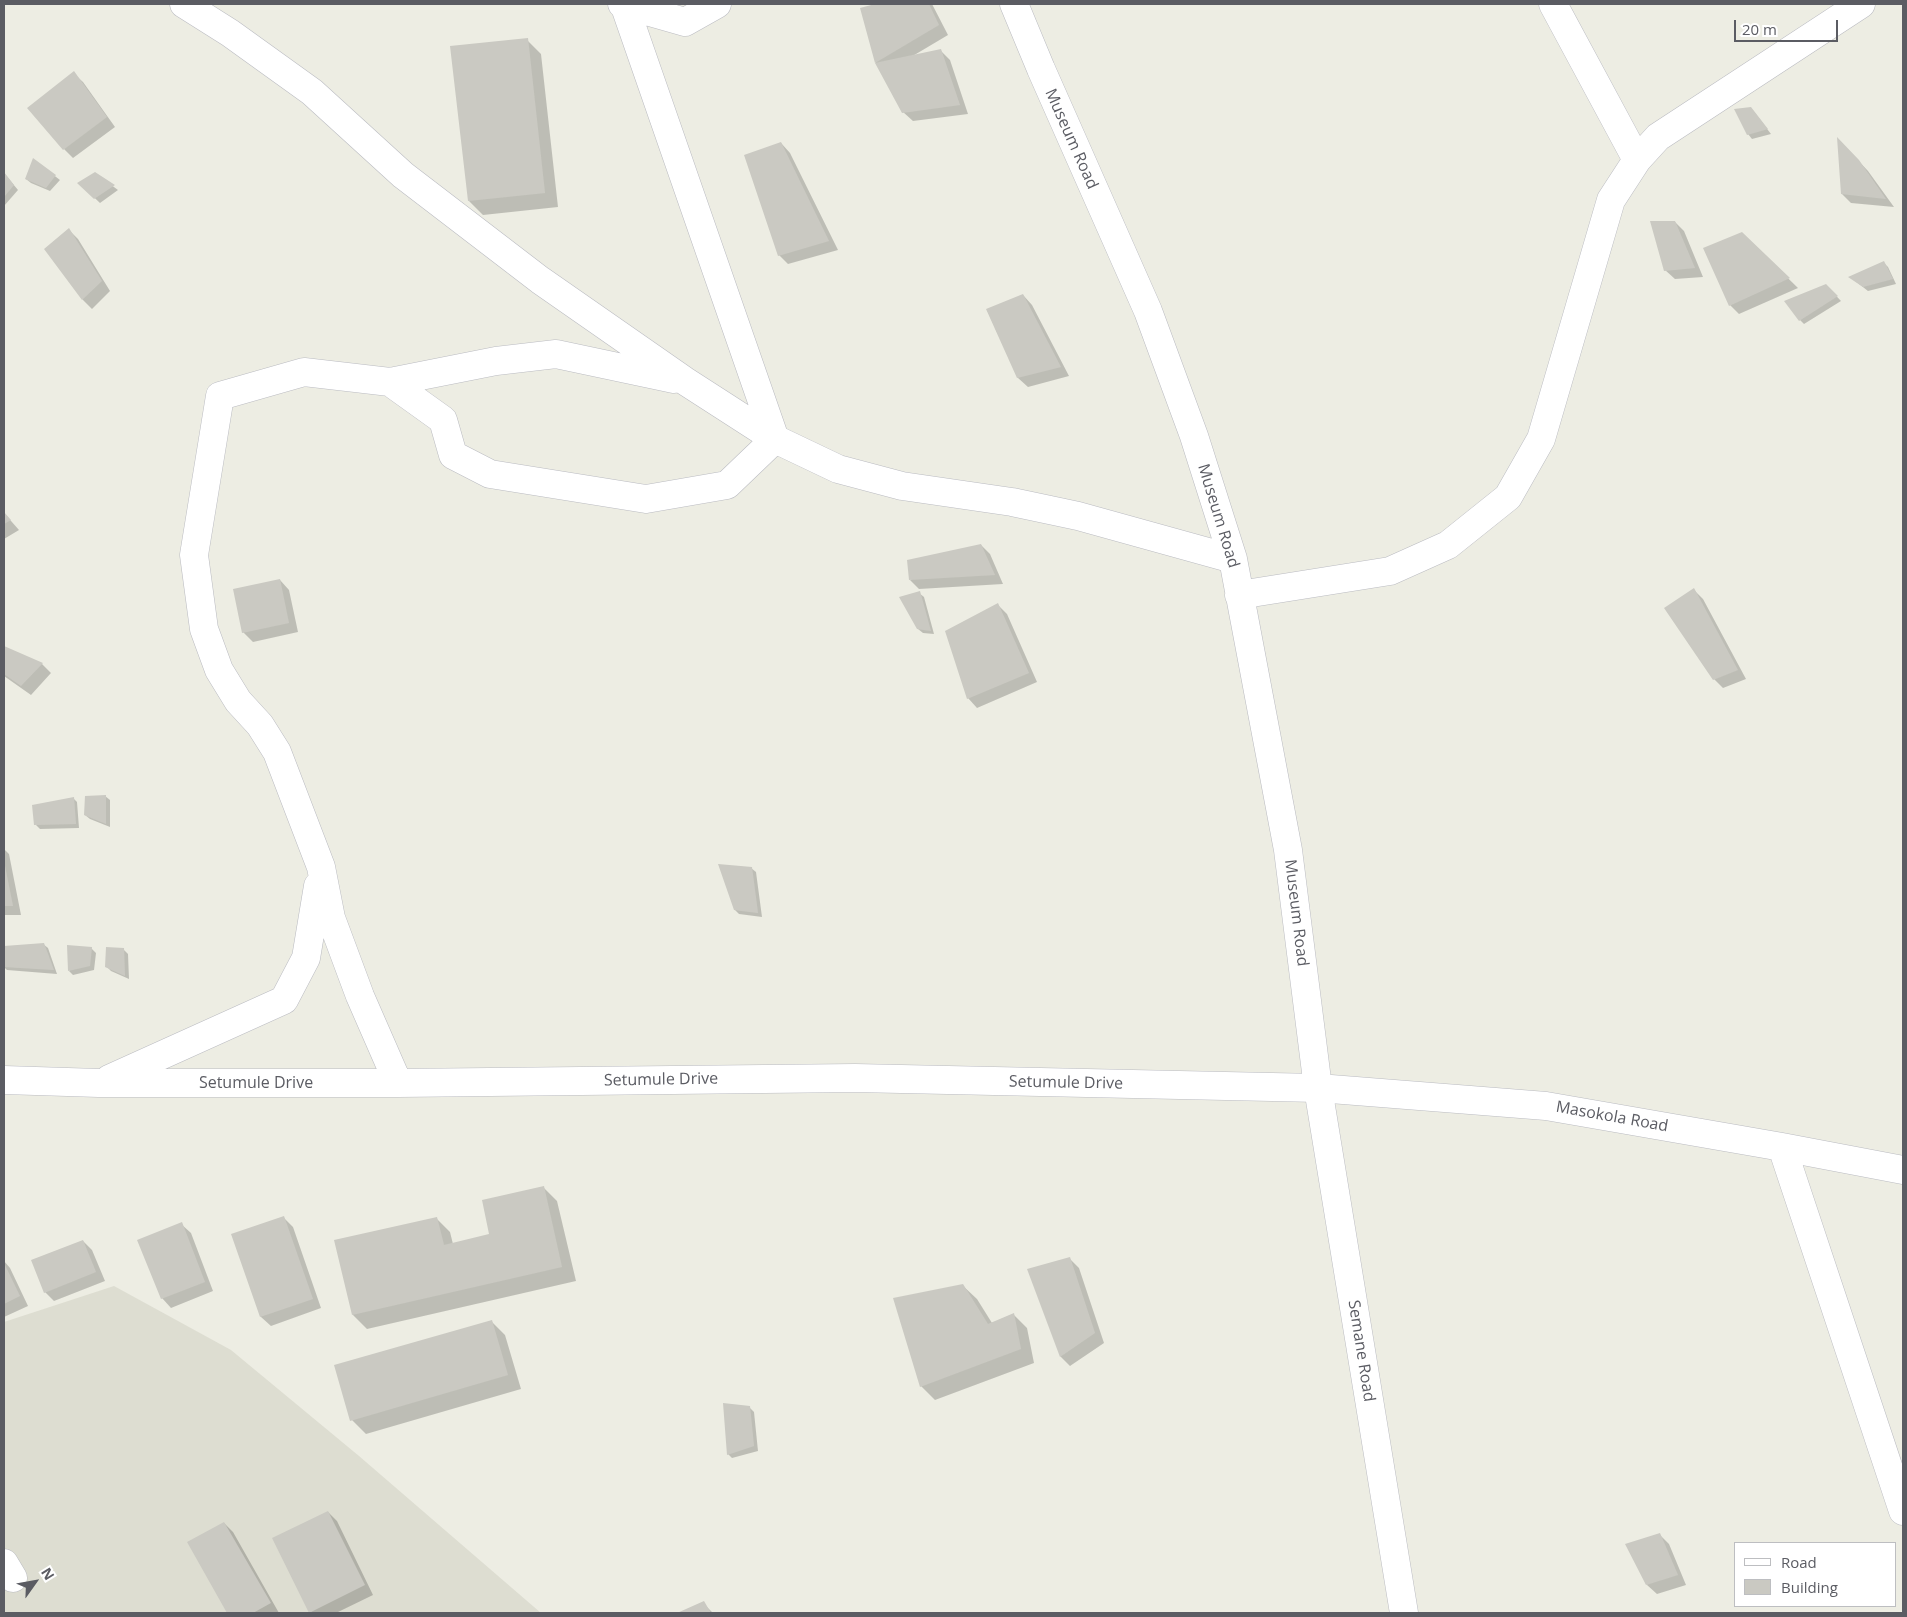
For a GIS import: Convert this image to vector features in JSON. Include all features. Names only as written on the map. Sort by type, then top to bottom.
[{"type":"street","points":[[184,4],[230,33],[312,92],[403,175],[540,280],[685,381],[775,439],[838,469],[902,486],[1012,502],[1078,516],[1233,559]]},
{"type":"street","points":[[623,4],[775,439]]},
{"type":"street","points":[[623,4],[685,22],[717,4]]},
{"type":"street","name":"Museum Road","points":[[1014,4],[1148,312],[1194,436],[1233,559],[1288,850],[1318,1088]]},
{"type":"street","points":[[1553,4],[1637,160]]},
{"type":"street","points":[[1239,594],[1390,571],[1448,545],[1508,497],[1541,439],[1611,200],[1637,160],[1658,137],[1861,4]]},
{"type":"street","points":[[398,1083],[360,996],[331,918],[321,867],[277,752],[260,725],[238,701],[219,670],[204,629],[194,556],[220,396],[304,372],[390,382],[496,361],[556,354],[685,381]]},
{"type":"street","points":[[390,382],[443,420],[453,455],[490,474],[646,499],[727,485],[775,439]]},
{"type":"street","points":[[99,1083],[284,1000],[306,958],[321,867]]},
{"type":"street","name":"Setumule Drive","points":[[4,1080],[99,1083],[398,1083],[855,1078],[1318,1088]]},
{"type":"street","name":"Masokola Road","points":[[1318,1088],[1546,1106],[1903,1170]]},
{"type":"street","name":"Semane Road","points":[[1318,1088],[1404,1613]]},
{"type":"street","points":[[1782,1147],[1903,1511]]},
{"type":"shaded area","points":[[114,1286],[231,1350],[359,1456],[541,1613],[4,1613],[4,1322]]},
{"type":"building","points":[[875,4],[929,4],[939,25],[875,63],[860,8]]},
{"type":"building","points":[[528,38],[545,193],[468,201],[450,46]]},
{"type":"building","points":[[941,49],[960,105],[902,113],[875,63]]},
{"type":"building","points":[[74,71],[107,117],[63,150],[27,108]]},
{"type":"building","points":[[1751,107],[1768,129],[1747,135],[1734,109]]},
{"type":"building","points":[[1837,137],[1859,160],[1886,199],[1841,194]]},
{"type":"building","points":[[781,142],[829,241],[778,256],[744,155]]},
{"type":"building","points":[[33,158],[56,175],[46,188],[25,179]]},
{"type":"building","points":[[4,172],[14,185],[4,197]]},
{"type":"building","points":[[95,172],[115,185],[94,199],[77,183]]},
{"type":"building","points":[[1650,221],[1675,221],[1695,268],[1664,271]]},
{"type":"building","points":[[69,228],[102,281],[82,300],[44,249]]},
{"type":"building","points":[[1742,232],[1790,278],[1729,306],[1703,248]]},
{"type":"building","points":[[1884,261],[1893,279],[1863,287],[1848,277]]},
{"type":"building","points":[[1826,284],[1838,296],[1799,321],[1784,301]]},
{"type":"building","points":[[1023,294],[1061,367],[1017,378],[986,309]]},
{"type":"building","points":[[4,512],[11,520],[4,524]]},
{"type":"building","points":[[981,544],[995,575],[909,580],[907,560]]},
{"type":"building","points":[[280,579],[289,623],[242,633],[233,589]]},
{"type":"building","points":[[1694,588],[1738,670],[1713,680],[1664,608]]},
{"type":"building","points":[[920,591],[931,631],[917,629],[899,597]]},
{"type":"building","points":[[998,603],[1029,673],[967,699],[945,631]]},
{"type":"building","points":[[4,646],[43,663],[21,686],[4,674]]},
{"type":"building","points":[[106,795],[106,824],[84,815],[85,796]]},
{"type":"building","points":[[74,797],[76,824],[34,825],[32,805]]},
{"type":"building","points":[[718,864],[752,867],[758,913],[734,910]]},
{"type":"building","points":[[5,866],[13,906],[4,906]]},
{"type":"building","points":[[44,943],[54,970],[4,967],[4,946]]},
{"type":"building","points":[[67,945],[92,947],[90,966],[68,971]]},
{"type":"building","points":[[106,947],[124,948],[125,976],[105,967]]},
{"type":"building","points":[[544,1186],[562,1267],[352,1315],[334,1240],[437,1217],[444,1245],[489,1234],[482,1200]]},
{"type":"building","points":[[284,1216],[313,1299],[260,1317],[231,1234]]},
{"type":"building","points":[[182,1222],[205,1282],[161,1299],[137,1240]]},
{"type":"building","points":[[83,1240],[96,1272],[44,1293],[31,1260]]},
{"type":"building","points":[[1070,1257],[1095,1333],[1060,1357],[1027,1269]]},
{"type":"building","points":[[4,1263],[20,1296],[4,1304]]},
{"type":"building","points":[[963,1284],[988,1324],[1014,1313],[1021,1349],[920,1387],[893,1298]]},
{"type":"building","points":[[492,1320],[508,1375],[350,1421],[334,1365]]},
{"type":"building","points":[[723,1403],[750,1406],[754,1446],[727,1455]]},
{"type":"building","points":[[328,1511],[365,1585],[309,1613],[272,1538]]},
{"type":"building","points":[[224,1522],[271,1603],[253,1613],[227,1613],[187,1542]]},
{"type":"building","points":[[1660,1533],[1678,1575],[1646,1585],[1625,1544]]},
{"type":"building","points":[[704,1601],[711,1613],[677,1613]]}]
